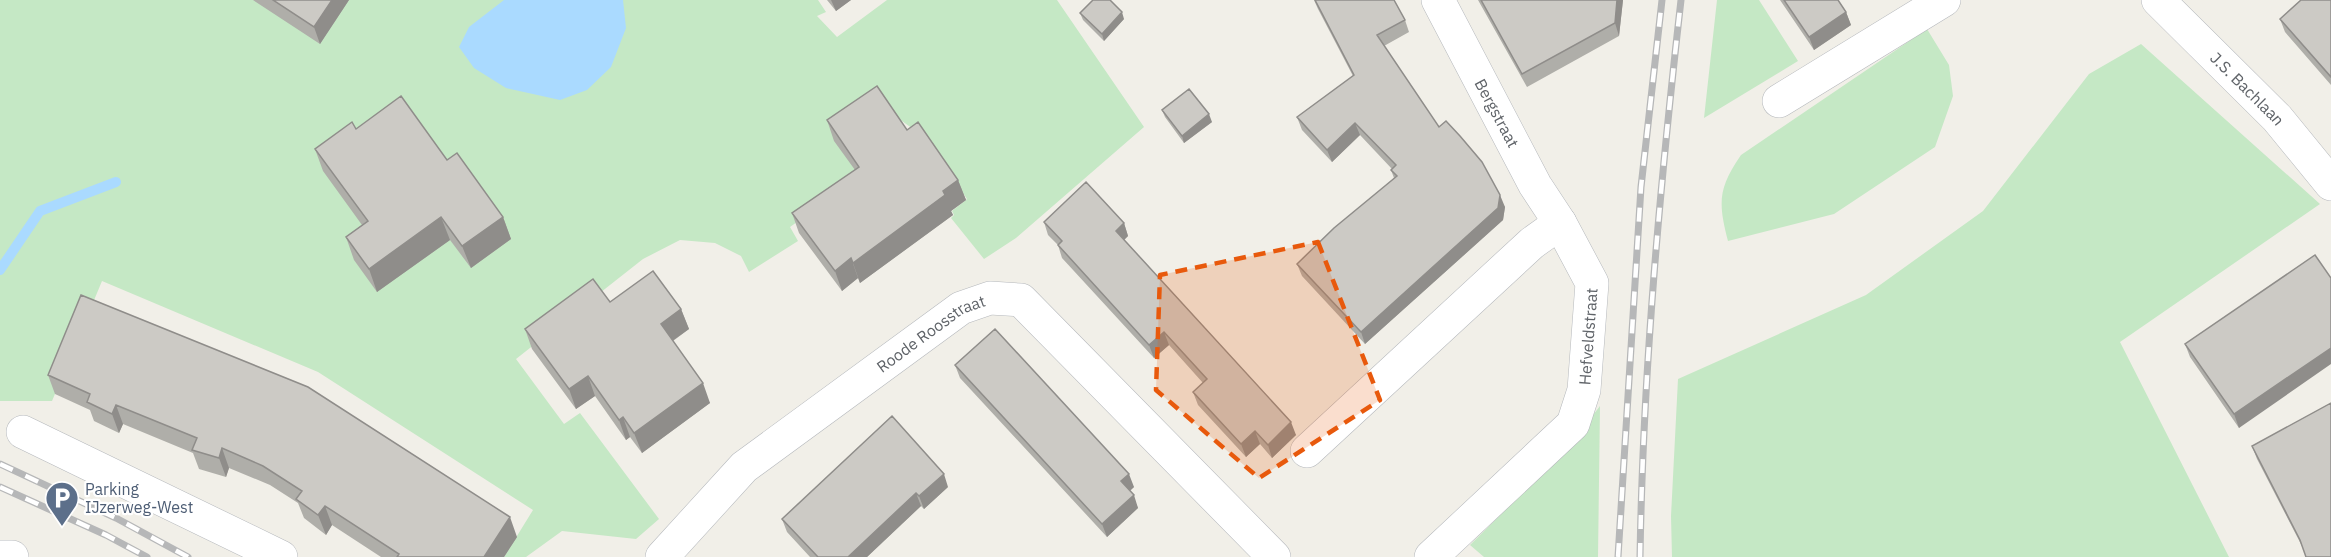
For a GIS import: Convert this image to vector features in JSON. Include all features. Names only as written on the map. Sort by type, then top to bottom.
[{"type":"street","name":"Bergstraat","points":[[1438,0],[1535,185],[1560,224]]},
{"type":"street","points":[[1779,101],[1944,0]]},
{"type":"street","name":"J.S. Bachlaan","points":[[2158,0],[2277,118],[2331,184]]},
{"type":"street","name":"Hefveldstraat","points":[[1431,557],[1573,424],[1584,390],[1592,283],[1560,224]]},
{"type":"street","points":[[1307,451],[1532,243],[1560,224]]},
{"type":"street","name":"Roode Roosstraat","points":[[662,557],[744,467],[961,308],[990,298],[1021,300],[1274,557]]},
{"type":"street","points":[[23,432],[280,557]]},
{"type":"street","points":[[0,557],[12,557]]},
{"type":"highlighted area","points":[[1318,242],[1380,400],[1259,478],[1156,390],[1160,275]]},
{"type":"green space","points":[[0,0],[818,0],[826,12],[817,16],[837,37],[887,0],[1057,0],[1144,127],[1016,238],[984,259],[951,218],[954,215],[952,211],[967,199],[927,139],[888,111],[866,187],[811,212],[790,227],[798,241],[749,272],[741,256],[715,243],[680,240],[643,259],[516,359],[564,424],[580,413],[659,519],[636,539],[562,531],[526,557],[504,557],[533,510],[318,372],[102,281],[52,401],[0,401]]},
{"type":"green space","points":[[1717,0],[1759,0],[1798,61],[1704,118]]},
{"type":"green space","points":[[1927,29],[1949,65],[1953,96],[1935,147],[1834,214],[1728,241],[1722,196],[1728,177],[1741,155]]},
{"type":"green space","points":[[2141,44],[2320,204],[2120,342],[2229,557],[1672,557],[1671,516],[1678,379],[1866,295],[1983,211],[2089,74]]},
{"type":"green space","points":[[1600,406],[1598,557],[1484,557],[1470,545],[1566,450]]},
{"type":"water","points":[[504,0],[623,0],[626,28],[611,67],[587,90],[560,100],[506,88],[474,68],[459,47],[469,27]]},
{"type":"building","points":[[273,0],[332,0],[314,27]]},
{"type":"building","points":[[1093,0],[1110,0],[1122,12],[1102,34],[1080,13]]},
{"type":"building","points":[[1315,0],[1394,0],[1405,20],[1377,35],[1439,127],[1446,121],[1460,136],[1482,162],[1500,195],[1498,208],[1361,332],[1297,264],[1334,228],[1397,176],[1391,170],[1396,165],[1355,123],[1327,150],[1297,117],[1354,75]]},
{"type":"building","points":[[1481,0],[1617,0],[1615,23],[1522,74]]},
{"type":"building","points":[[1784,0],[1838,0],[1846,12],[1809,37]]},
{"type":"building","points":[[2301,0],[2331,0],[2331,77],[2280,19]]},
{"type":"building","points":[[877,86],[907,130],[918,122],[958,180],[943,191],[945,195],[853,263],[851,258],[835,271],[792,213],[859,167],[827,120]]},
{"type":"building","points":[[1189,89],[1209,114],[1182,136],[1162,110]]},
{"type":"building","points":[[401,96],[447,160],[457,153],[503,217],[462,246],[441,217],[369,269],[346,237],[368,221],[315,149],[352,122],[356,129]]},
{"type":"building","points":[[1086,182],[1124,223],[1116,231],[1291,422],[1268,445],[1255,431],[1241,444],[1193,392],[1207,379],[1164,332],[1149,345],[1058,245],[1062,241],[1044,222]]},
{"type":"building","points":[[2315,255],[2331,278],[2331,348],[2234,414],[2185,344]]},
{"type":"building","points":[[653,271],[681,309],[661,324],[703,383],[634,433],[623,417],[619,420],[588,376],[569,389],[525,329],[593,279],[610,302]]},
{"type":"building","points":[[81,295],[308,387],[510,517],[484,557],[397,557],[399,554],[325,506],[318,515],[296,499],[302,491],[263,466],[222,448],[219,458],[192,450],[197,438],[116,405],[112,414],[87,402],[90,394],[48,375]]},
{"type":"building","points":[[995,329],[1129,474],[1121,481],[1134,495],[1102,524],[955,365]]},
{"type":"building","points":[[2331,403],[2331,557],[2306,557],[2300,540],[2252,446]]},
{"type":"building","points":[[892,416],[944,474],[919,496],[916,493],[848,557],[818,557],[782,519]]},
{"type":"waterway","points":[[0,270],[40,211],[116,182]]},
{"type":"railway","points":[[1618,557],[1641,187],[1662,0]]},
{"type":"railway","points":[[1640,557],[1645,418],[1654,278],[1681,0]]},
{"type":"railway","points":[[0,464],[116,518],[188,557]]},
{"type":"railway","points":[[0,487],[106,535],[147,557]]},
{"type":"place","name":"Parking IJzerweg-West","points":[[62,527]]}]
